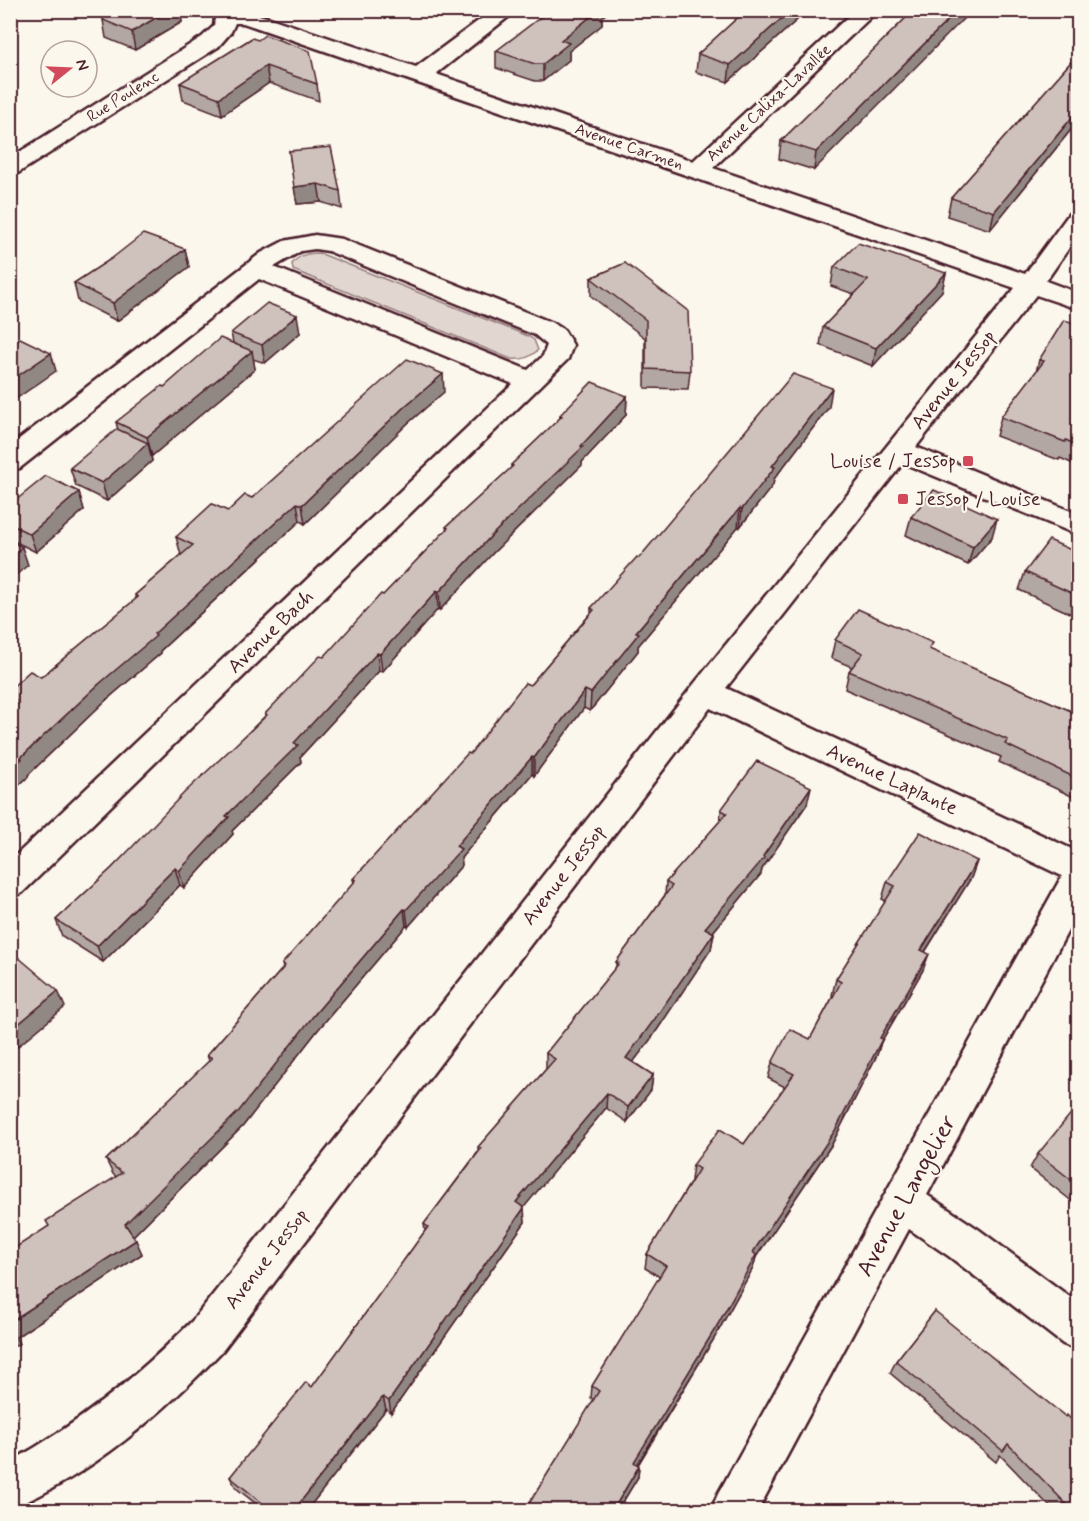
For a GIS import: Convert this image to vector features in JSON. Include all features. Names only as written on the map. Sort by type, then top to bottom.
[{"type":"street","points":[[420,75],[507,10]]},
{"type":"street","name":"Avenue Calixa-Lavallée","points":[[696,171],[868,10]]},
{"type":"street","name":"Avenue Carmen","points":[[226,13],[255,19],[1078,301]]},
{"type":"street","name":"Rue Poulenc","points":[[10,168],[210,42],[224,28],[226,13]]},
{"type":"street","name":"Avenue Jessop","points":[[10,1487],[64,1456],[119,1418],[153,1391],[208,1335],[705,692],[1031,284],[1078,219]]},
{"type":"street","name":"Avenue Bach","points":[[10,461],[288,247],[318,241],[333,244],[544,328],[559,340],[560,350],[555,359],[10,884]]},
{"type":"street","points":[[257,269],[531,381]]},
{"type":"street","points":[[898,450],[1078,525]]},
{"type":"street","name":"Avenue Laplante","points":[[705,692],[1078,868]]},
{"type":"street","name":"Avenue Langelier","points":[[734,1510],[904,1203],[1078,880]]},
{"type":"street","points":[[904,1203],[964,1243],[1078,1329]]},
{"type":"shaded area","points":[[319,253],[528,336],[534,340],[538,350],[526,358],[511,359],[293,270],[292,264],[297,258]]},
{"type":"building","points":[[109,10],[169,10],[132,32],[103,20]]},
{"type":"building","points":[[550,10],[599,10],[561,40],[569,43],[543,64],[535,64],[496,51]]},
{"type":"building","points":[[746,10],[791,10],[730,65],[698,54]]},
{"type":"building","points":[[914,10],[958,10],[816,152],[781,141]]},
{"type":"building","points":[[265,35],[310,51],[317,84],[266,66],[219,98],[180,83],[252,38],[258,40]]},
{"type":"building","points":[[1078,54],[1078,110],[994,212],[951,198]]},
{"type":"building","points":[[331,147],[340,191],[318,184],[294,187],[289,151]]},
{"type":"building","points":[[143,234],[185,249],[113,303],[74,283],[111,259]]},
{"type":"building","points":[[858,243],[946,273],[876,348],[823,327],[868,280],[834,267]]},
{"type":"building","points":[[625,263],[688,311],[690,371],[646,369],[646,320],[591,278]]},
{"type":"building","points":[[267,303],[297,315],[262,345],[231,333]]},
{"type":"building","points":[[1064,320],[1078,324],[1078,446],[1001,417],[1044,361],[1039,360]]},
{"type":"building","points":[[20,338],[51,353],[10,381],[10,344]]},
{"type":"building","points":[[220,338],[252,351],[147,437],[116,422],[162,386],[164,387]]},
{"type":"building","points":[[407,359],[443,374],[405,406],[302,505],[297,503],[154,634],[156,636],[99,684],[10,769],[10,705],[16,701],[10,698],[10,689],[30,671],[41,677],[138,597],[135,595],[193,545],[176,537],[212,504],[228,511],[245,495],[252,498]]},
{"type":"building","points":[[793,374],[832,388],[742,509],[740,508],[636,632],[639,633],[591,693],[585,690],[534,758],[532,757],[456,846],[461,849],[406,910],[404,909],[314,1015],[239,1111],[125,1224],[136,1240],[10,1322],[10,1259],[13,1258],[10,1251],[49,1226],[46,1221],[122,1173],[106,1160],[212,1058],[207,1055],[285,966],[282,964],[356,880],[353,879],[468,753],[470,754],[525,683],[530,685],[594,610],[591,608],[637,557],[639,558]]},
{"type":"building","points":[[592,382],[627,396],[581,446],[583,447],[492,535],[439,592],[437,591],[380,654],[377,653],[294,743],[298,745],[226,816],[229,817],[179,871],[175,868],[97,946],[56,920],[112,868],[184,793],[267,715],[265,714],[320,656],[324,657],[381,594],[383,595],[448,528],[446,527],[513,466],[511,465],[562,416],[560,415]]},
{"type":"building","points":[[117,429],[148,443],[102,483],[70,468]]},
{"type":"building","points":[[46,476],[79,492],[30,534],[10,524],[10,505]]},
{"type":"building","points":[[934,490],[997,519],[973,547],[911,517]]},
{"type":"building","points":[[1049,540],[1078,553],[1078,596],[1025,572]]},
{"type":"building","points":[[10,541],[22,547],[10,557]]},
{"type":"building","points":[[858,609],[933,643],[929,649],[1078,714],[1078,779],[1005,744],[1008,740],[849,671],[863,653],[835,640]]},
{"type":"building","points":[[757,761],[811,787],[763,856],[764,858],[705,928],[714,933],[626,1058],[653,1075],[628,1107],[607,1093],[516,1202],[524,1208],[389,1401],[383,1397],[294,1510],[271,1510],[230,1477],[306,1382],[312,1387],[428,1227],[424,1224],[481,1149],[478,1147],[555,1059],[546,1053],[619,963],[616,962],[672,886],[666,882],[727,813],[721,810]]},
{"type":"building","points":[[920,832],[977,861],[921,950],[929,954],[880,1038],[882,1039],[836,1129],[753,1252],[756,1255],[718,1324],[634,1462],[639,1466],[613,1510],[525,1510],[599,1391],[592,1386],[666,1266],[647,1254],[699,1169],[693,1165],[720,1129],[744,1144],[794,1074],[772,1063],[790,1029],[810,1039],[841,982],[836,979],[895,886],[887,882]]},
{"type":"building","points":[[18,957],[58,991],[10,1031],[10,963]]},
{"type":"building","points":[[1073,1111],[1078,1115],[1078,1185],[1038,1154]]},
{"type":"building","points":[[935,1311],[1066,1417],[1067,1415],[1078,1427],[1078,1510],[1072,1510],[1008,1444],[1003,1451],[896,1361]]},
{"type":"place","name":"Louise / Jessop","points":[[968,461]]},
{"type":"place","name":"Jessop / Louise","points":[[903,499]]}]
